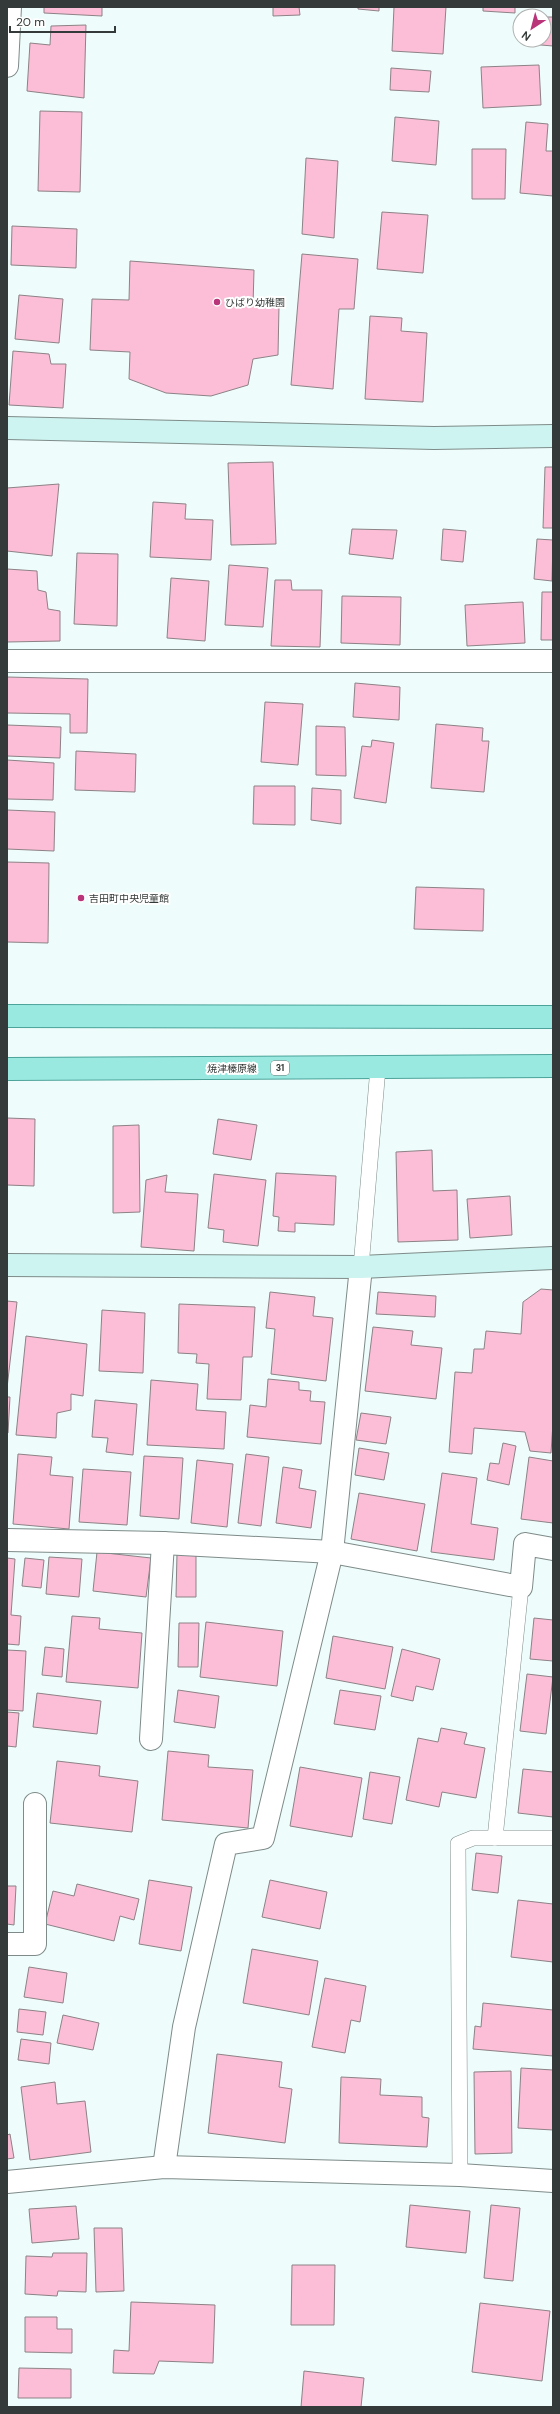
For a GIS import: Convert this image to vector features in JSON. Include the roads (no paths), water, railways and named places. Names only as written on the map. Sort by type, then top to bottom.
[{"type":"main road","points":[[7,1016],[553,1017]]},
{"type":"main road","name":"焼津榛原線","points":[[7,1069],[553,1066]]},
{"type":"street","points":[[7,66],[10,7]]},
{"type":"street","points":[[7,428],[434,438],[553,436]]},
{"type":"street","points":[[7,661],[553,661]]},
{"type":"street","points":[[7,1265],[361,1267],[553,1258]]},
{"type":"street","points":[[164,2167],[184,2027],[226,1844],[263,1838],[332,1552],[361,1267]]},
{"type":"street","points":[[7,1540],[163,1543],[332,1552],[521,1587],[525,1544],[553,1549]]},
{"type":"street","points":[[151,1739],[163,1543]]},
{"type":"street","points":[[7,1944],[35,1944],[36,1804]]},
{"type":"street","points":[[7,2182],[164,2167],[460,2175],[553,2181]]},
{"type":"lane","points":[[361,1267],[378,1068]]},
{"type":"lane","points":[[495,1838],[521,1587]]},
{"type":"lane","points":[[460,2175],[458,1844],[473,1838],[553,1838]]},
{"type":"place","name":"ひばり幼稚園","points":[[217,302]]},
{"type":"place","name":"吉田町中央児童館","points":[[81,898]]}]
